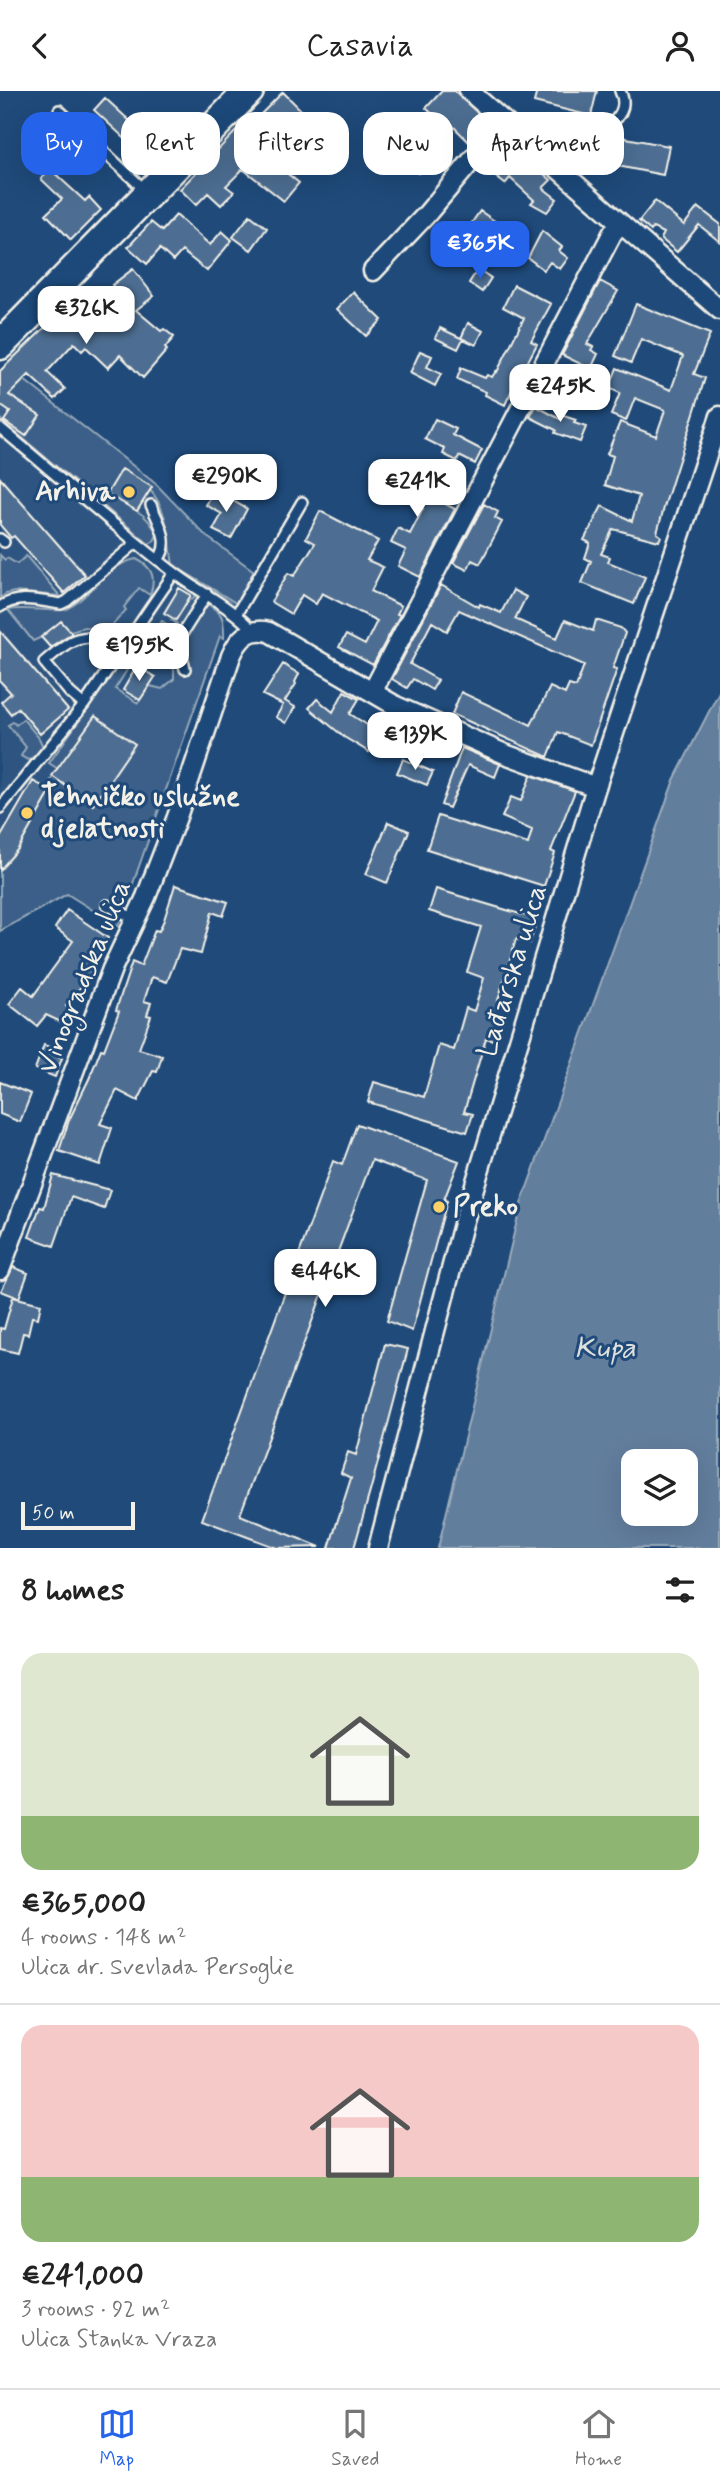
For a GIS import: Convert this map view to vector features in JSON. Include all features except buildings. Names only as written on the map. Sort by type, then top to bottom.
[{"type":"main road","points":[[0,345],[249,91]]},
{"type":"street","points":[[470,91],[493,112]]},
{"type":"street","points":[[373,271],[467,166]]},
{"type":"street","points":[[564,175],[720,310]]},
{"type":"street","points":[[377,683],[619,224]]},
{"type":"street","name":"Lađarska ulica","points":[[379,1548],[463,1224],[596,787],[720,416]]},
{"type":"street","points":[[253,631],[269,632],[372,693],[416,715],[515,758],[596,787]]},
{"type":"street","name":"Vinogradska ulica","points":[[0,1270],[112,969],[177,817],[231,656],[239,641],[253,631]]},
{"type":"lane","points":[[620,91],[624,100],[621,112]]},
{"type":"lane","points":[[59,110],[149,193]]},
{"type":"lane","points":[[0,428],[136,543],[174,573],[237,613],[253,631]]},
{"type":"lane","points":[[237,613],[302,502]]},
{"type":"lane","points":[[151,505],[165,545],[158,560]]},
{"type":"lane","points":[[0,607],[19,600],[61,604],[136,543]]},
{"type":"lane","points":[[2,801],[83,705],[129,642],[174,573]]},
{"type":"lane","points":[[185,669],[179,645],[180,637],[207,594]]},
{"type":"lane","points":[[83,705],[44,662],[77,637],[87,635],[121,638],[129,642]]},
{"type":"lane","points":[[107,905],[135,919]]},
{"type":"shaded area","points":[[4,365],[156,484],[206,536],[254,571],[225,623],[118,926],[67,894],[0,931],[0,369]]},
{"type":"shaded area","points":[[23,379],[156,484],[206,536],[254,571],[236,603],[173,565],[164,516],[150,490],[137,511],[149,521],[157,535],[149,544],[0,419],[0,403]]},
{"type":"shaded area","points":[[0,555],[17,564],[26,556],[60,596],[14,592],[0,598]]},
{"type":"shaded area","points":[[136,559],[152,574],[150,595],[139,588],[124,607],[126,610],[110,628],[84,627],[70,631],[72,634],[52,650],[42,637],[33,641],[8,610],[64,610],[78,602],[108,573]]},
{"type":"shaded area","points":[[195,596],[221,616],[224,638],[220,636],[118,926],[67,894],[0,931],[0,870],[18,849],[51,791],[46,788],[58,769],[49,763],[119,665],[127,670],[115,689],[138,703],[150,686],[162,689],[174,679],[174,669],[150,649],[146,644],[144,632],[150,627],[156,630],[162,621],[173,629],[177,624],[172,620],[176,620]]},
{"type":"shaded area","points":[[23,719],[43,747],[39,754],[28,760],[21,756],[26,747],[8,725],[13,722],[16,725]]},
{"type":"water","name":"Kupa","points":[[720,690],[720,1548],[438,1548],[521,1204],[674,780]]},
{"type":"place","name":"Arhiva","points":[[129,492]]},
{"type":"place","name":"Tehničko uslužne djelatnosti","points":[[27,813]]},
{"type":"place","name":"Preko","points":[[439,1207]]}]
